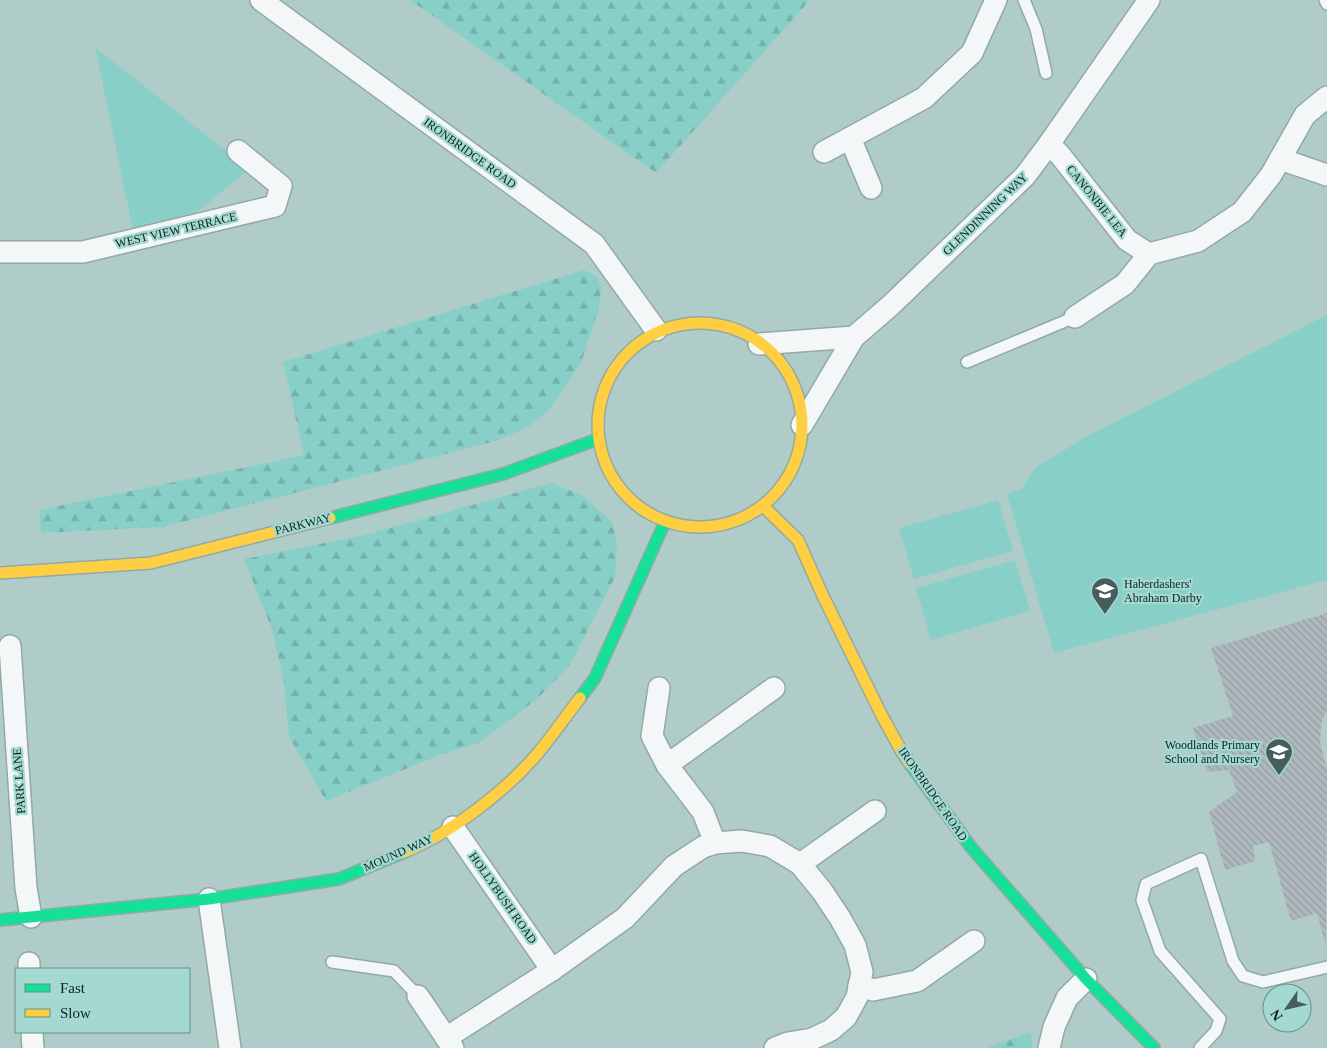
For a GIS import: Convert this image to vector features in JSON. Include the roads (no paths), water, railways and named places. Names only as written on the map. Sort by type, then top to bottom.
[{"type":"main road","points":[[714,323],[745,332],[780,360],[800,398],[803,434],[794,468],[764,507],[725,525],[687,528],[664,524],[626,496],[606,466],[598,439],[604,387],[630,349],[656,330],[714,323]]},
{"type":"main road","name":"PARKWAY","points":[[0,573],[151,563],[503,474],[598,439]]},
{"type":"main road","name":"IRONBRIDGE ROAD","points":[[764,507],[798,540],[823,596],[878,708],[902,752],[970,846],[1086,979],[1154,1048]]},
{"type":"main road","name":"MOUND WAY","points":[[0,920],[209,899],[339,879],[425,844],[489,801],[537,754],[595,678],[664,524]]},
{"type":"street","name":"IRONBRIDGE ROAD","points":[[261,0],[594,244],[656,330]]},
{"type":"street","points":[[824,152],[924,98],[972,53],[996,0]]},
{"type":"street","name":"GLENDINNING WAY","points":[[802,425],[854,337],[891,305],[1025,176],[1148,0]]},
{"type":"street","points":[[1075,317],[1125,284],[1149,254],[1198,241],[1242,212],[1271,175],[1305,115],[1327,97]]},
{"type":"street","points":[[850,138],[871,188]]},
{"type":"street","name":"CANONBIE LEA","points":[[1049,144],[1060,155],[1127,240],[1149,254]]},
{"type":"street","name":"WEST VIEW TERRACE","points":[[0,252],[83,252],[275,206],[281,186],[238,151]]},
{"type":"street","points":[[1280,159],[1327,175]]},
{"type":"street","points":[[759,344],[854,337]]},
{"type":"street","name":"PARK LANE","points":[[10,646],[26,888],[30,917]]},
{"type":"street","points":[[659,688],[652,736],[667,765],[703,812],[715,843]]},
{"type":"street","points":[[667,765],[774,688]]},
{"type":"street","points":[[800,864],[875,811]]},
{"type":"street","name":"HOLLYBUSH ROAD","points":[[453,826],[552,970]]},
{"type":"street","points":[[418,996],[450,1043],[625,918],[674,866],[703,847],[715,843],[742,841],[770,846],[800,864],[822,891],[855,945],[862,972],[857,997],[846,1017],[831,1030],[812,1039],[788,1043],[775,1048]]},
{"type":"street","points":[[209,899],[230,1048]]},
{"type":"street","points":[[859,985],[873,990],[917,981],[974,941]]},
{"type":"street","points":[[1048,1048],[1054,1027],[1067,998],[1086,979]]},
{"type":"street","points":[[32,1033],[33,1048]]},
{"type":"lane","points":[[1024,0],[1036,29],[1046,73]]},
{"type":"lane","points":[[1325,0],[1327,4]]},
{"type":"lane","points":[[967,362],[1075,317]]},
{"type":"lane","points":[[1200,1048],[1216,1031],[1220,1018],[1160,951],[1142,900],[1146,884],[1201,859],[1233,961],[1243,976],[1263,982],[1327,967]]},
{"type":"lane","points":[[332,962],[394,971],[418,996]]},
{"type":"place","name":"Haberdashers' Abraham Darby","points":[[1105,615]]},
{"type":"place","name":"Woodlands Primary School and Nursery","points":[[1279,776]]}]
